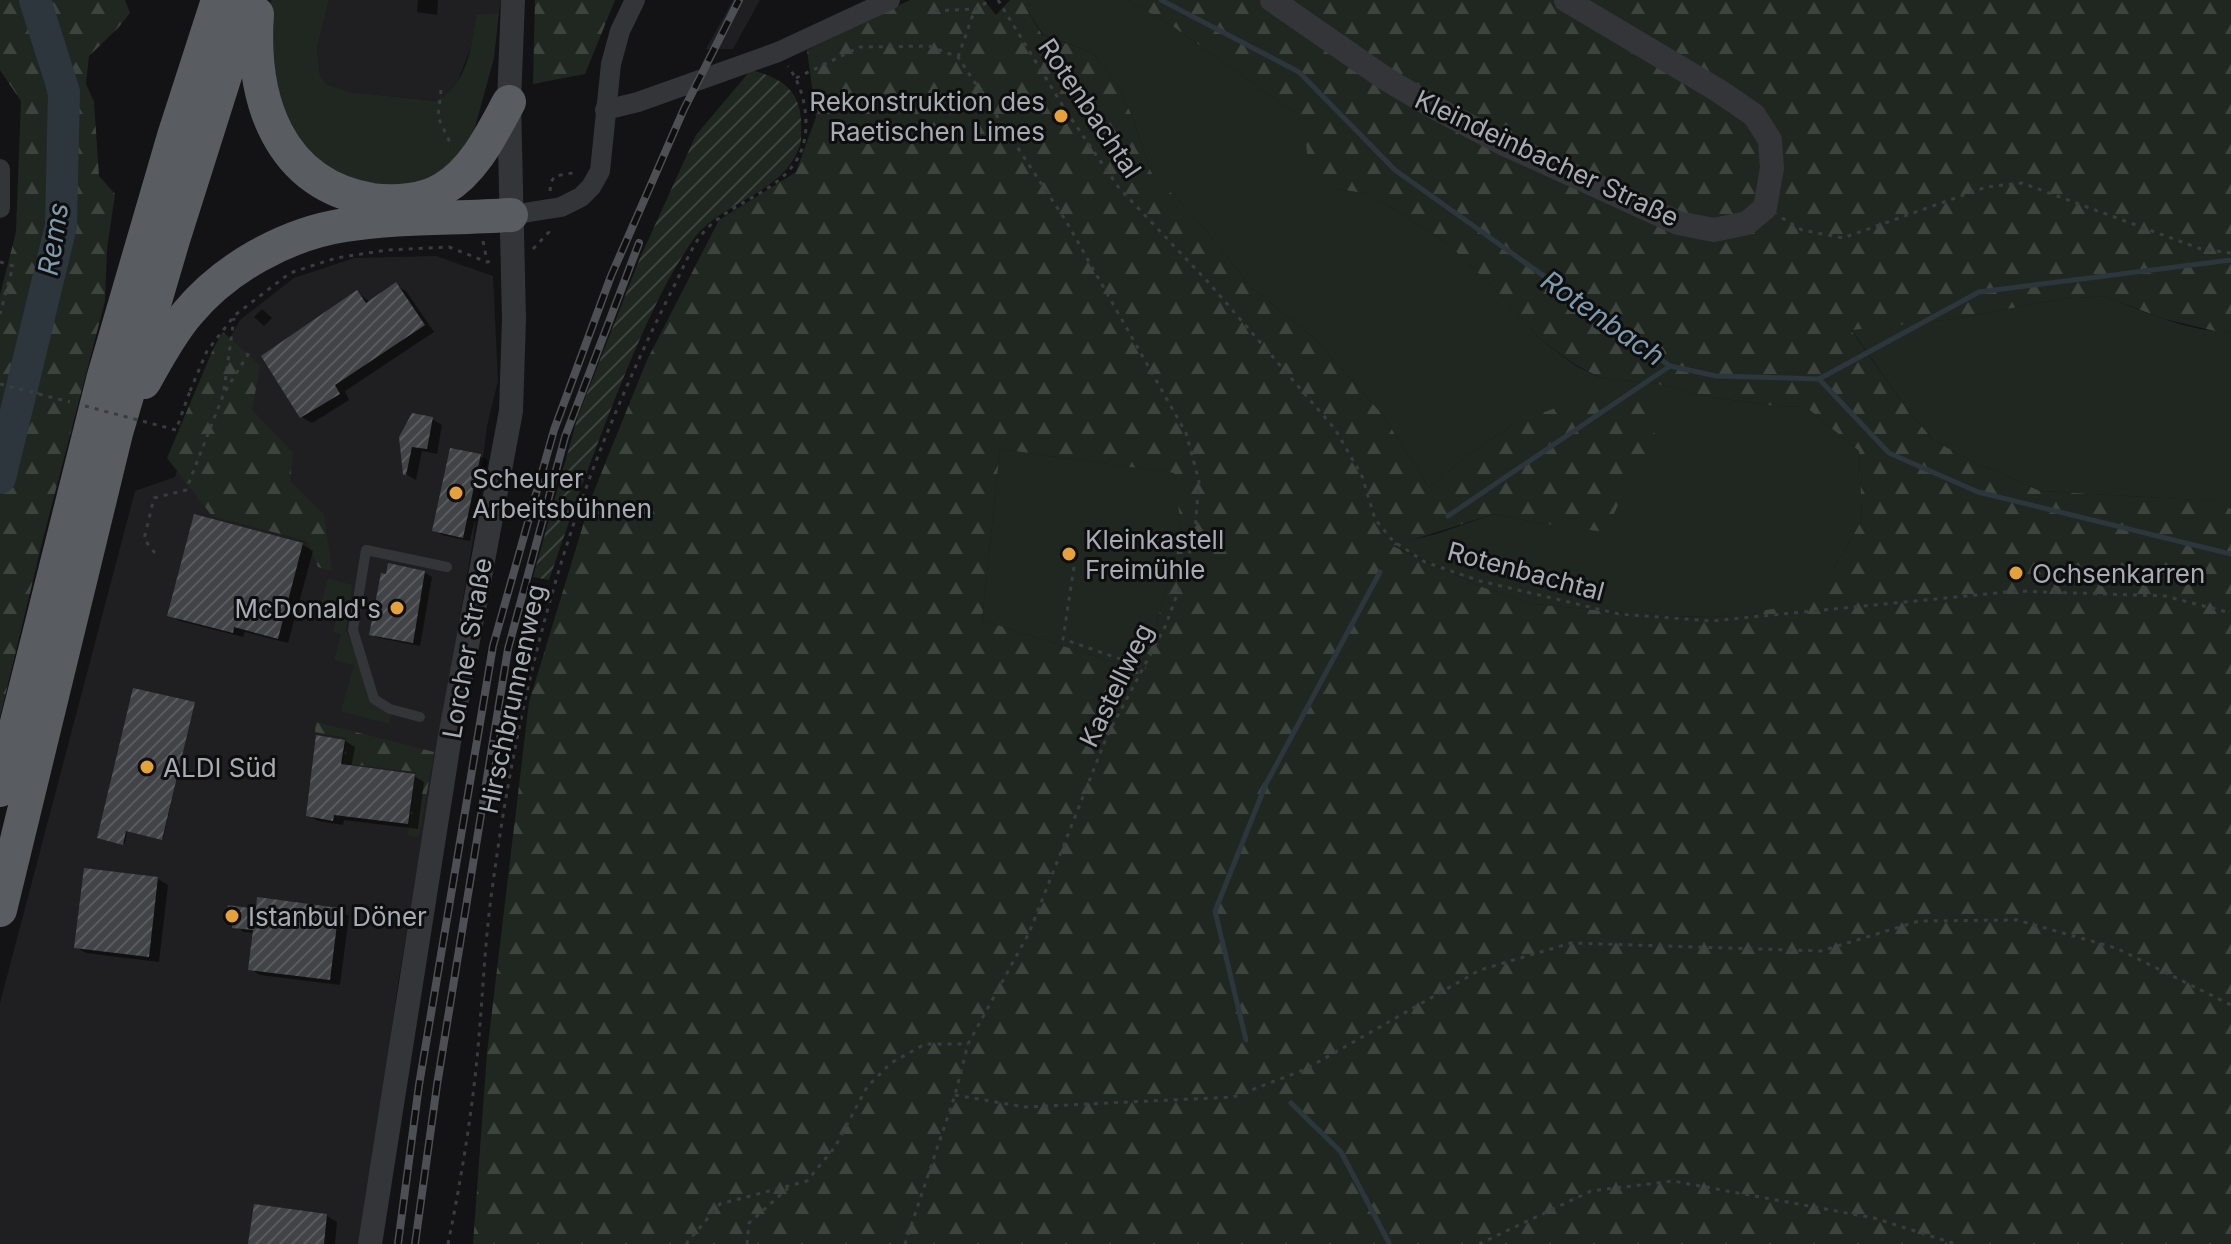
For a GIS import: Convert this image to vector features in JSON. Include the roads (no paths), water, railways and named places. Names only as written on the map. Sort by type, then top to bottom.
[{"type":"highway","points":[[0,790],[104,376],[169,150],[218,0]]},
{"type":"highway","points":[[0,910],[116,433],[249,0]]},
{"type":"highway","points":[[258,0],[255,54],[258,79],[269,118],[302,168],[321,182],[356,197],[380,201],[424,198],[487,200],[511,215]]},
{"type":"highway","points":[[424,198],[443,189],[475,159],[509,102]]},
{"type":"highway","points":[[116,433],[157,359],[186,315],[218,284],[260,255],[300,237],[343,225],[511,215]]},
{"type":"street","name":"Lorcher Straße","points":[[370,1244],[449,742],[511,411],[514,319],[509,102],[513,0]]},
{"type":"street","points":[[511,215],[571,203],[591,187],[600,171],[611,64],[620,31],[635,0]]},
{"type":"street","points":[[605,110],[638,102],[778,52],[890,0]]},
{"type":"street","name":"Kleindeinbacher Straße","points":[[1272,0],[1386,79],[1430,105],[1500,142],[1678,223],[1714,230],[1747,223],[1765,208],[1772,168],[1770,140],[1754,115],[1566,0]]},
{"type":"street","points":[[0,169],[0,208]]},
{"type":"lane","points":[[420,717],[390,709],[374,699],[353,630],[366,550],[447,567]]},
{"type":"waterway","name":"Rems","points":[[0,478],[61,226],[64,92],[35,0]]},
{"type":"waterway","name":"Rotenbach","points":[[1161,0],[1299,72],[1395,170],[1670,366],[1716,376],[1819,379],[1889,453],[1978,492],[2231,554]]},
{"type":"waterway","points":[[1819,379],[1979,292],[2231,260]]},
{"type":"waterway","points":[[1448,516],[1670,366]]},
{"type":"waterway","points":[[1246,1040],[1215,911],[1266,784],[1380,572]]},
{"type":"waterway","points":[[1291,1103],[1341,1152],[1389,1243]]},
{"type":"railway","points":[[398,1244],[419,1085],[493,646],[554,430],[611,276],[684,109],[739,0]]},
{"type":"railway","points":[[415,1244],[437,1085],[508,649],[565,437],[639,243]]},
{"type":"place","name":"Rekonstruktion des Raetischen Limes","points":[[1061,116]]},
{"type":"place","name":"Scheurer Arbeitsbühnen","points":[[456,493]]},
{"type":"place","name":"Kleinkastell Freimühle","points":[[1069,554]]},
{"type":"place","name":"Ochsenkarren","points":[[2016,573]]},
{"type":"place","name":"McDonald's","points":[[397,608]]},
{"type":"place","name":"ALDI Süd","points":[[147,767]]},
{"type":"place","name":"Istanbul Döner","points":[[232,916]]}]
